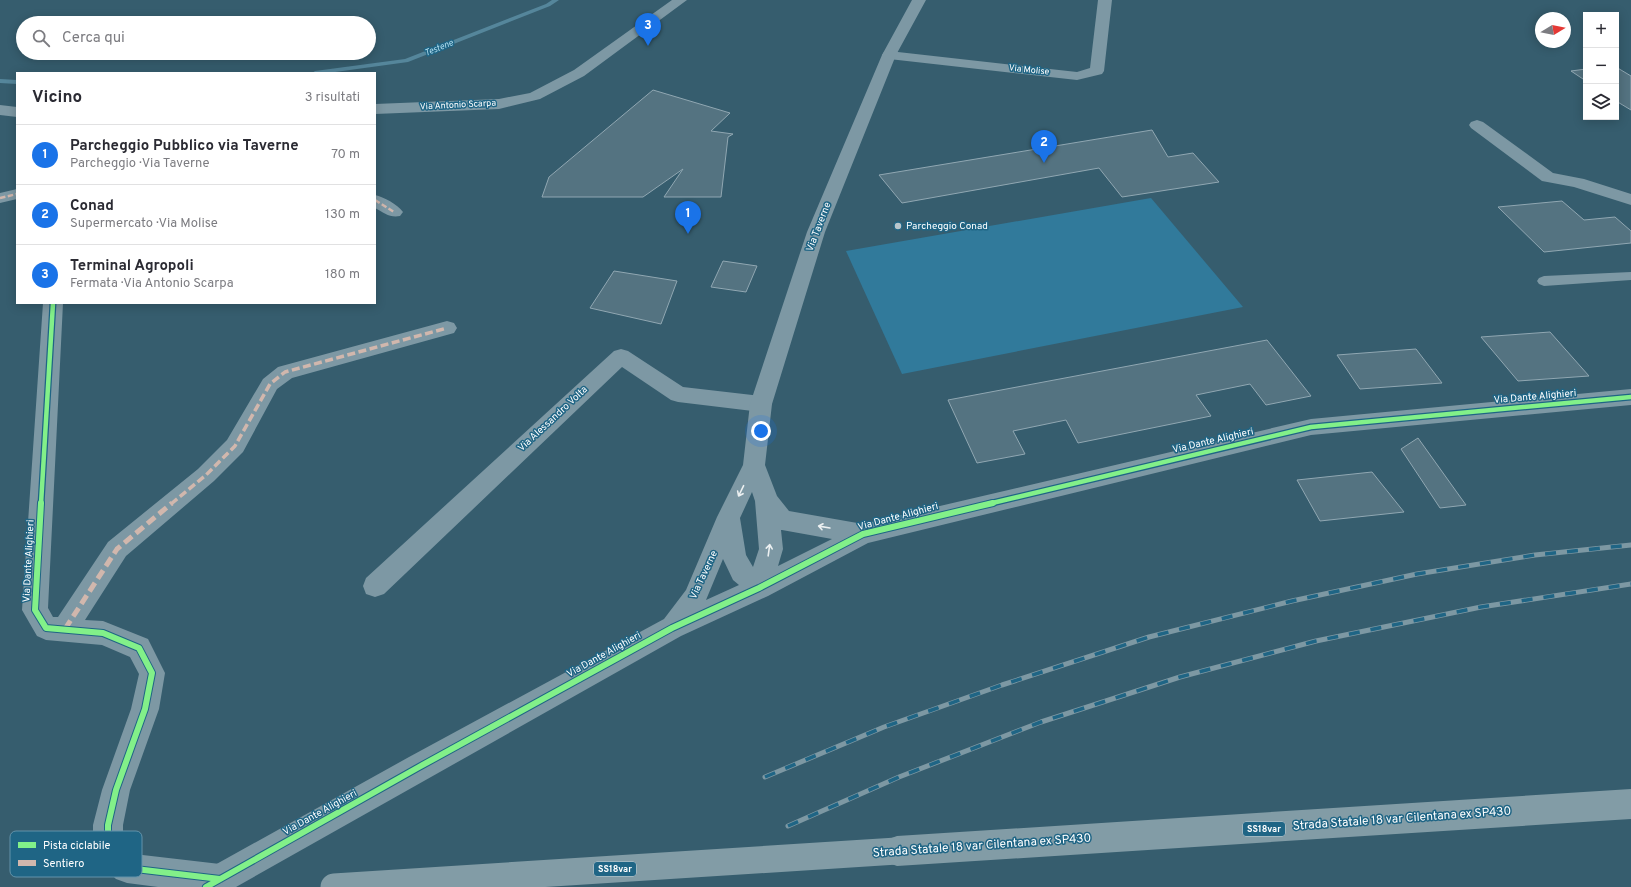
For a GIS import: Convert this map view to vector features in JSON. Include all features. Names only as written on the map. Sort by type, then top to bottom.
[{"type":"highway","name":"Strada Statale 18 var Cilentana ex SP430","points":[[334,887],[1631,804]]},
{"type":"street","name":"Via Antonio Scarpa","points":[[376,109],[499,104],[535,96],[579,73],[680,0]]},
{"type":"street","name":"Via Taverne","points":[[672,628],[695,597],[754,465],[761,404],[816,232],[889,55],[919,0]]},
{"type":"street","name":"Via Molise","points":[[889,55],[1077,76],[1097,71],[1105,0]]},
{"type":"street","points":[[0,110],[16,112]]},
{"type":"street","points":[[1478,124],[1548,177],[1578,183],[1631,200]]},
{"type":"street","points":[[0,198],[16,194]]},
{"type":"street","points":[[376,201],[394,212]]},
{"type":"street","name":"Via Dante Alighieri","points":[[53,304],[35,610],[46,628],[103,632],[139,648],[152,673],[145,709],[116,790],[108,831]]},
{"type":"street","points":[[65,629],[117,549],[206,475],[235,446],[270,384],[285,372],[447,328]]},
{"type":"street","name":"Via Alessandro Volta","points":[[374,586],[621,356],[678,394],[761,404]]},
{"type":"street","name":"Via Dante Alighieri","points":[[142,871],[213,883],[419,767],[672,628],[759,588],[863,534],[1311,427],[1631,397]]},
{"type":"street","name":"Via Taverne","points":[[729,518],[734,556],[742,572],[759,588],[771,549],[767,501],[754,465]]},
{"type":"street","name":"Via Taverne","points":[[767,501],[782,520],[863,534]]},
{"type":"lane","points":[[1544,281],[1631,276]]},
{"type":"shaded area","points":[[1151,198],[1243,307],[902,374],[846,251]]},
{"type":"building","points":[[1583,69],[1583,79],[1571,71]]},
{"type":"building","points":[[1619,69],[1631,76],[1631,110],[1619,103]]},
{"type":"building","points":[[653,90],[730,113],[711,131],[733,134],[728,137],[721,197],[664,197],[683,169],[643,197],[542,197],[549,177]]},
{"type":"building","points":[[1152,130],[1168,157],[1193,153],[1219,182],[1122,197],[1099,168],[902,203],[879,175]]},
{"type":"building","points":[[1562,201],[1584,220],[1615,217],[1631,231],[1631,243],[1544,252],[1498,207]]},
{"type":"building","points":[[723,261],[757,266],[746,292],[711,287]]},
{"type":"building","points":[[614,271],[677,281],[661,324],[590,308]]},
{"type":"building","points":[[1550,332],[1589,376],[1518,381],[1481,337]]},
{"type":"building","points":[[1267,340],[1311,396],[1266,405],[1250,384],[1196,395],[1211,416],[1078,443],[1066,420],[1013,431],[1025,454],[977,463],[948,400]]},
{"type":"building","points":[[1416,349],[1442,383],[1360,389],[1337,355]]},
{"type":"building","points":[[1418,438],[1466,505],[1440,508],[1401,449]]},
{"type":"building","points":[[1372,472],[1404,512],[1320,521],[1297,480]]},
{"type":"waterway","name":"Testene","points":[[323,72],[406,61],[548,5],[556,0]]},
{"type":"waterway","name":"Testene","points":[[0,81],[16,82]]},
{"type":"railway","points":[[765,777],[884,727],[1002,685],[1149,637],[1292,601],[1417,574],[1535,555],[1631,545]]},
{"type":"railway","points":[[788,826],[899,777],[1041,722],[1180,677],[1316,641],[1481,607],[1631,584]]},
{"type":"marked path","points":[[0,198],[16,194]]},
{"type":"marked path","points":[[376,201],[394,212]]},
{"type":"marked path","points":[[65,629],[117,549],[206,475],[235,446],[270,384],[285,372],[447,328]]},
{"type":"cycle path","points":[[53,304],[35,610],[46,628],[103,633],[139,648],[152,673],[145,709],[116,790],[108,831]]},
{"type":"cycle path","points":[[206,887],[419,767],[672,628],[759,588],[863,534],[1311,427],[1631,397]]},
{"type":"cycle path","points":[[142,870],[220,879]]},
{"type":"place","name":"Terminal Agropoli","points":[[648,46]]},
{"type":"place","name":"Conad","points":[[1044,163]]},
{"type":"place","name":"Parcheggio Conad","points":[[898,226]]},
{"type":"place","name":"Parcheggio Pubblico via Taverne","points":[[688,234]]}]
